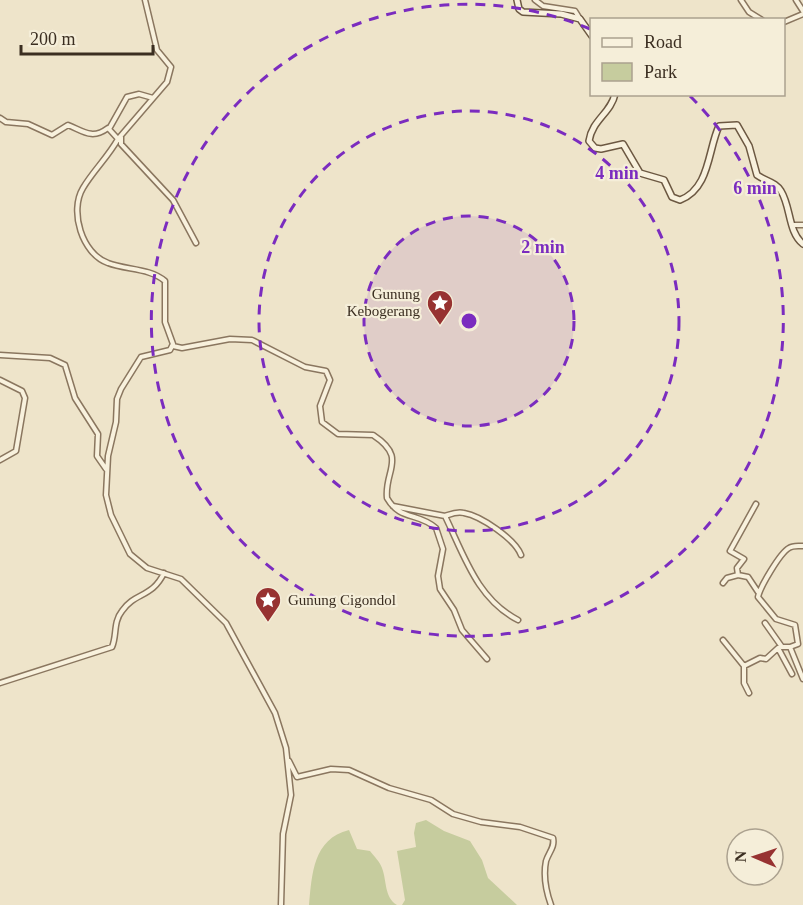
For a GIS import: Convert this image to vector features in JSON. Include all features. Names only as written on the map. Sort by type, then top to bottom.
[{"type":"street","points":[[145,0],[155,45],[171,67],[167,82],[128,126],[107,158],[83,188],[79,214],[81,232],[88,248],[105,262],[150,273],[165,280],[165,322],[173,346]]},
{"type":"street","points":[[517,0],[519,9],[523,12],[561,14],[580,19]]},
{"type":"street","points":[[535,0],[543,6],[575,11],[590,34]]},
{"type":"street","points":[[741,0],[749,12],[759,18]]},
{"type":"street","points":[[785,21],[803,13],[796,0]]},
{"type":"street","points":[[0,118],[6,122],[28,124],[52,135],[68,124],[88,135],[109,129],[128,97],[139,94],[153,98]]},
{"type":"street","points":[[614,96],[612,105],[594,124],[589,142],[598,150],[623,144],[640,173],[666,181],[675,200],[685,198],[698,183],[710,161],[717,131],[724,124],[733,124],[739,128],[747,141],[758,175],[775,184],[782,192],[796,237],[803,244]]},
{"type":"street","points":[[128,126],[121,144],[173,200],[196,243]]},
{"type":"street","points":[[109,129],[118,139]]},
{"type":"street","points":[[792,225],[803,225]]},
{"type":"street","points":[[173,346],[180,348],[230,339],[252,340],[305,367],[325,370],[330,380],[320,406],[322,422],[335,433],[370,435],[384,444],[393,461],[387,494],[392,505],[400,514],[423,519],[436,528],[442,544],[438,576],[440,589],[454,610],[462,630],[487,659]]},
{"type":"street","points":[[173,346],[169,351],[148,354],[139,359],[121,389],[117,399],[116,422],[106,470],[106,495],[125,546],[137,562],[183,581],[229,627],[275,713],[288,761],[291,795],[283,834],[281,905]]},
{"type":"street","points":[[0,355],[50,358],[65,365],[75,398],[99,434],[97,456],[106,470]]},
{"type":"street","points":[[0,380],[22,391],[24,398],[16,452],[0,460]]},
{"type":"street","points":[[738,575],[737,568],[744,559],[730,551],[756,504]]},
{"type":"street","points":[[392,505],[445,516],[464,513],[487,523],[518,547],[521,555]]},
{"type":"street","points":[[445,516],[480,587],[500,609],[518,620]]},
{"type":"street","points":[[744,666],[760,658],[766,660],[780,647],[798,644],[795,625],[776,619],[759,600],[759,593],[787,549],[803,546]]},
{"type":"street","points":[[0,683],[112,647],[116,621],[122,610],[131,601],[152,591],[164,573]]},
{"type":"street","points":[[723,583],[727,578],[738,575],[748,577],[759,593]]},
{"type":"street","points":[[765,623],[780,647],[792,674]]},
{"type":"street","points":[[723,640],[744,666],[744,683],[749,693]]},
{"type":"street","points":[[790,647],[803,679]]},
{"type":"street","points":[[288,761],[297,777],[331,769],[349,770],[389,788],[431,800],[453,814],[481,822],[520,827],[553,838],[554,844],[546,868],[545,885],[551,905]]},
{"type":"green space","points":[[426,820],[444,831],[470,841],[482,860],[488,878],[517,905],[402,905],[405,900],[397,851],[416,847],[414,833],[416,823]]},
{"type":"green space","points":[[349,830],[357,849],[370,851],[380,864],[390,898],[397,905],[309,905],[313,870],[321,850],[328,841]]},
{"type":"place","name":"Gunung Kebogerang","points":[[440,326]]},
{"type":"place","name":"Gunung Cigondol","points":[[268,623]]}]
